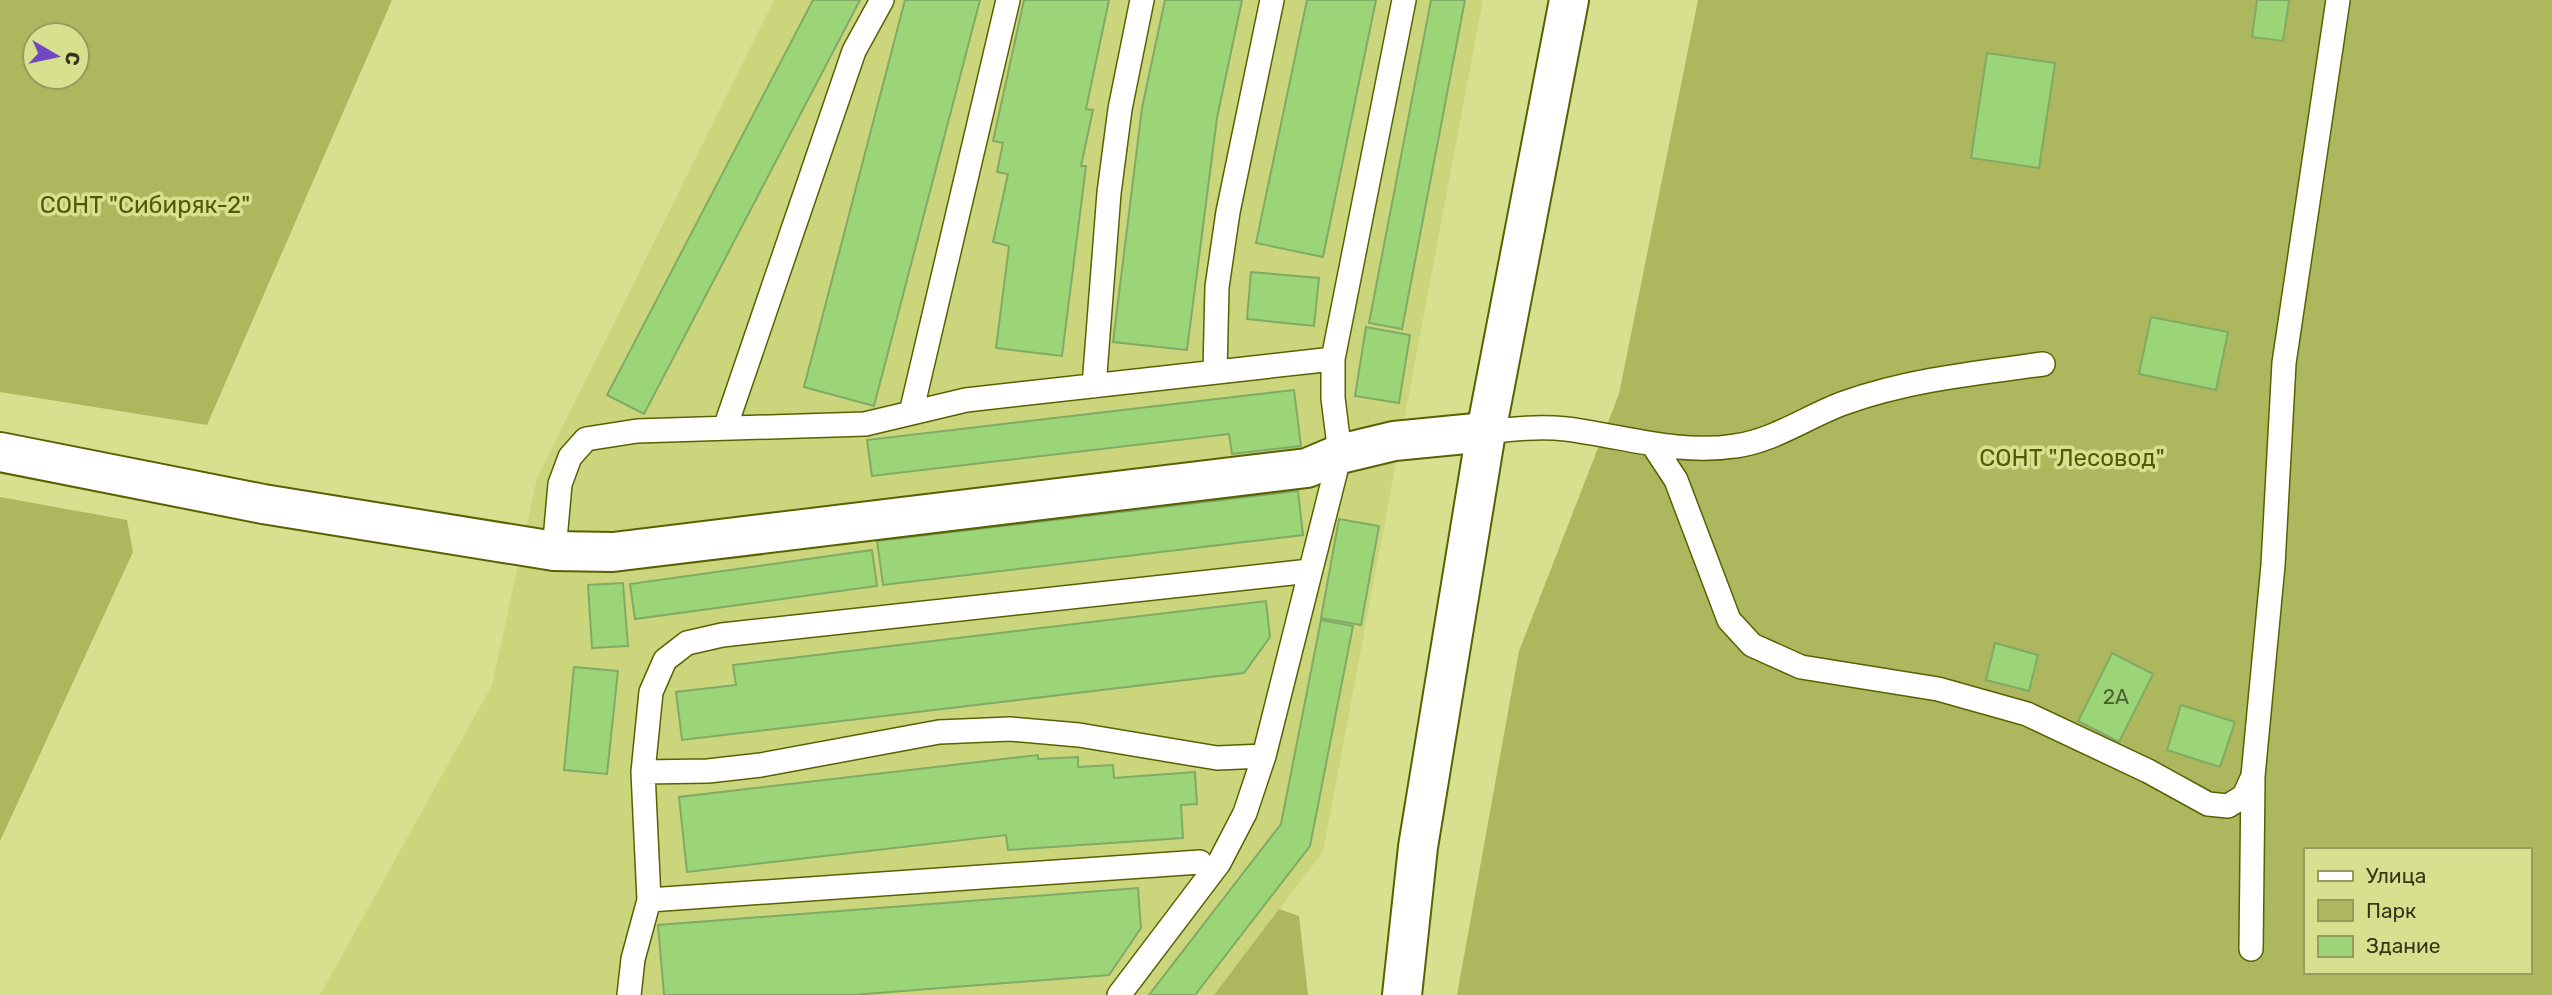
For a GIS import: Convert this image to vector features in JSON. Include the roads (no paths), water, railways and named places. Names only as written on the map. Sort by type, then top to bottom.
[{"type":"street","points":[[1402,995],[1418,848],[1486,432],[1569,0]]},
{"type":"street","points":[[0,452],[263,504],[554,551],[614,552],[1293,470],[1307,468],[1340,454],[1394,441],[1486,432]]},
{"type":"lane","points":[[725,428],[854,51],[881,0]]},
{"type":"lane","points":[[911,413],[1008,0]]},
{"type":"lane","points":[[1094,386],[1114,157],[1120,109],[1142,0]]},
{"type":"lane","points":[[1215,372],[1216,287],[1228,212],[1272,0]]},
{"type":"lane","points":[[1119,995],[1219,863],[1245,813],[1264,756],[1340,454],[1333,398],[1333,359],[1404,0]]},
{"type":"lane","points":[[2251,949],[2253,776],[2273,565],[2284,363],[2338,0]]},
{"type":"lane","points":[[554,551],[560,484],[570,457],[586,439],[637,431],[865,424],[966,400],[1333,359]]},
{"type":"lane","points":[[1486,432],[1535,427],[1565,429],[1653,445],[1706,449],[1738,446],[1771,436],[1844,403],[1925,380],[2043,363]]},
{"type":"lane","points":[[1653,445],[1676,481],[1729,620],[1752,645],[1801,667],[1938,689],[2027,714],[2148,771],[2208,804],[2228,806],[2244,796],[2253,776]]},
{"type":"lane","points":[[629,995],[633,959],[649,900],[643,772],[651,692],[665,660],[687,643],[722,635],[1310,571]]},
{"type":"lane","points":[[643,772],[708,771],[761,765],[939,732],[1010,729],[1079,735],[1217,758],[1264,756]]},
{"type":"lane","points":[[649,900],[1200,862]]},
{"type":"park label","name":"СОНТ \"Сибиряк-2\"","points":[[145,205]]},
{"type":"park label","name":"СОНТ \"Лесовод\"","points":[[2072,458]]}]
